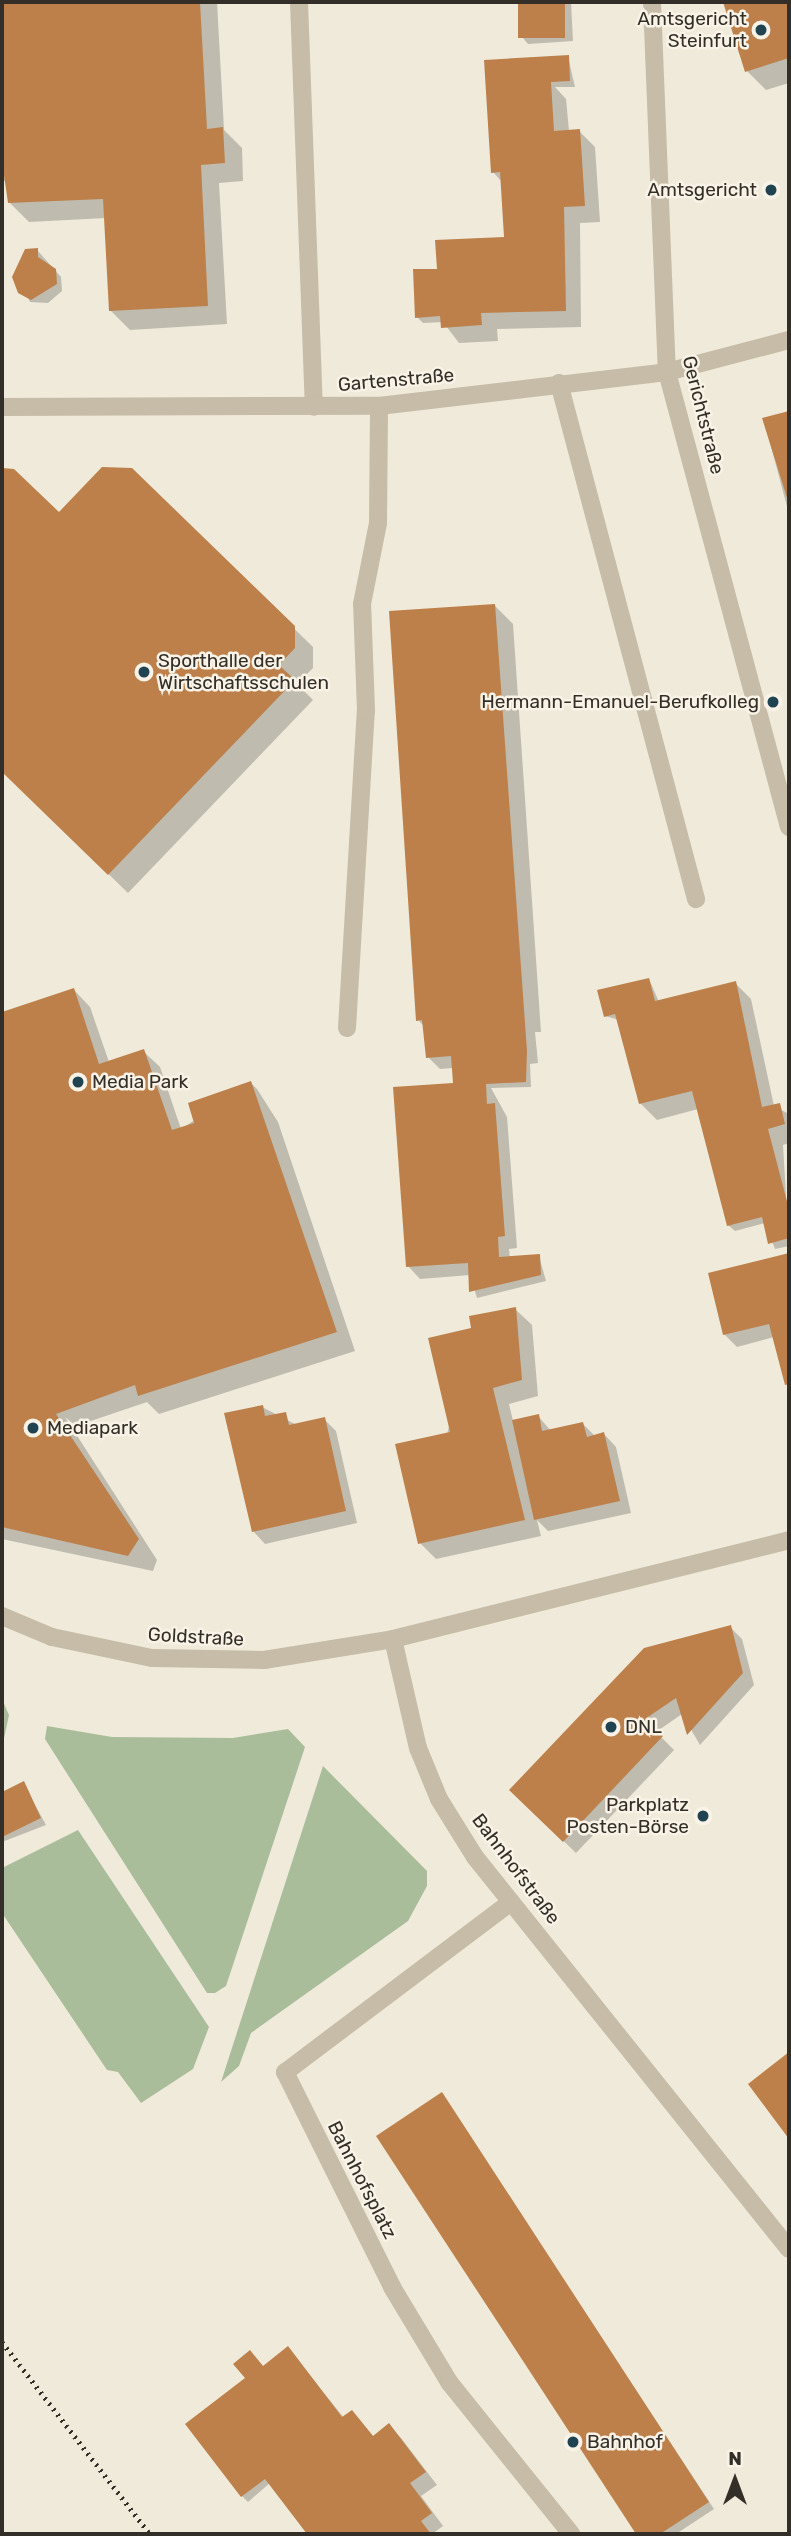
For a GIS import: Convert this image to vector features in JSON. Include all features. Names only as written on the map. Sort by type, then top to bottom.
[{"type":"street","points":[[299,2],[314,407]]},
{"type":"street","name":"Gerichtstraße","points":[[652,2],[667,372],[789,827]]},
{"type":"street","name":"Gartenstraße","points":[[2,407],[379,406],[667,372],[789,340]]},
{"type":"street","points":[[559,383],[696,899]]},
{"type":"street","points":[[347,1028],[366,710],[362,604],[379,510],[379,406]]},
{"type":"street","points":[[393,1639],[789,1540]]},
{"type":"street","name":"Goldstraße","points":[[2,1616],[52,1637],[152,1658],[209,1662],[393,1639]]},
{"type":"street","name":"Bahnhofstraße","points":[[393,1639],[418,1748],[439,1799],[511,1902],[789,2249]]},
{"type":"street","name":"Bahnhofsplatz","points":[[511,1902],[285,2072],[392,2287],[449,2382],[571,2534]]},
{"type":"green space","points":[[2,1699],[9,1715],[2,1748]]},
{"type":"green space","points":[[47,1726],[112,1737],[233,1738],[288,1729],[305,1747],[226,1986],[215,1993],[207,1993],[45,1739]]},
{"type":"green space","points":[[323,1766],[427,1871],[427,1886],[408,1921],[251,2033],[239,2066],[221,2082]]},
{"type":"green space","points":[[78,1830],[209,2027],[193,2069],[141,2103],[118,2072],[107,2070],[2,1913],[2,1868]]},
{"type":"building","points":[[2,2],[200,2],[207,129],[223,127],[225,163],[201,165],[208,306],[109,311],[103,199],[8,203],[2,161]]},
{"type":"building","points":[[518,2],[565,2],[565,38],[518,38]]},
{"type":"building","name":"Amtsgericht Steinfurt","points":[[723,2],[789,2],[789,58],[745,72]]},
{"type":"building","points":[[569,55],[570,81],[551,82],[554,131],[580,129],[585,206],[564,207],[566,311],[481,313],[482,325],[441,328],[440,316],[415,318],[413,269],[437,269],[435,240],[504,237],[500,172],[491,173],[484,60]]},
{"type":"building","points":[[38,248],[38,257],[56,269],[57,284],[31,300],[18,293],[12,277],[25,249]]},
{"type":"building","points":[[789,411],[789,501],[788,501],[762,418]]},
{"type":"building","name":"Sporthalle der Wirtschaftsschulen","points":[[102,467],[132,468],[295,626],[295,648],[279,665],[295,680],[108,875],[2,772],[2,468],[14,469],[59,512]]},
{"type":"building","points":[[495,604],[527,1051],[526,1082],[486,1084],[487,1104],[495,1103],[505,1236],[498,1237],[499,1257],[540,1254],[541,1275],[469,1292],[468,1263],[406,1267],[393,1087],[453,1083],[451,1056],[426,1058],[422,1020],[416,1021],[389,611]]},
{"type":"building","points":[[649,978],[655,1001],[736,981],[762,1107],[780,1103],[785,1124],[768,1129],[789,1209],[789,1238],[768,1244],[762,1217],[727,1226],[692,1091],[639,1104],[615,1014],[604,1017],[597,990]]},
{"type":"building","points":[[74,988],[99,1064],[144,1049],[172,1130],[194,1123],[188,1103],[251,1081],[337,1332],[138,1396],[135,1385],[56,1414],[139,1539],[128,1556],[2,1527],[2,1012]]},
{"type":"building","points":[[789,1253],[789,1384],[785,1385],[769,1324],[723,1335],[708,1273]]},
{"type":"building","points":[[516,1307],[522,1380],[493,1388],[525,1520],[418,1544],[395,1444],[450,1432],[428,1338],[471,1328],[469,1316]]},
{"type":"building","points":[[263,1405],[265,1416],[286,1412],[289,1425],[325,1417],[346,1511],[252,1532],[224,1413]]},
{"type":"building","points":[[539,1414],[542,1431],[583,1422],[587,1437],[604,1432],[620,1501],[534,1520],[512,1420]]},
{"type":"building","name":"DNL","points":[[731,1625],[743,1673],[687,1735],[676,1698],[645,1719],[663,1736],[563,1842],[509,1790],[644,1648]]},
{"type":"building","points":[[24,1781],[41,1818],[2,1837],[2,1792]]},
{"type":"building","points":[[789,2052],[789,2139],[748,2084]]},
{"type":"building","points":[[442,2092],[709,2502],[660,2534],[636,2534],[376,2136]]},
{"type":"building","points":[[288,2346],[342,2417],[352,2410],[373,2436],[389,2423],[426,2472],[410,2483],[432,2513],[421,2521],[431,2534],[307,2534],[265,2479],[241,2497],[185,2424],[245,2378],[233,2364],[250,2350],[263,2366]]},
{"type":"railway","points":[[2,2342],[150,2534]]},
{"type":"place","name":"Amtsgericht Steinfurt","points":[[761,30]]},
{"type":"place","name":"Amtsgericht","points":[[771,190]]},
{"type":"place","name":"Sporthalle der Wirtschaftsschulen","points":[[144,672]]},
{"type":"place","name":"Hermann-Emanuel-Berufkolleg","points":[[773,702]]},
{"type":"place","name":"Media Park","points":[[78,1082]]},
{"type":"place","name":"Mediapark","points":[[33,1428]]},
{"type":"place","name":"DNL","points":[[611,1727]]},
{"type":"place","name":"Parkplatz Posten-Börse","points":[[703,1816]]},
{"type":"place","name":"Bahnhof","points":[[573,2442]]}]
